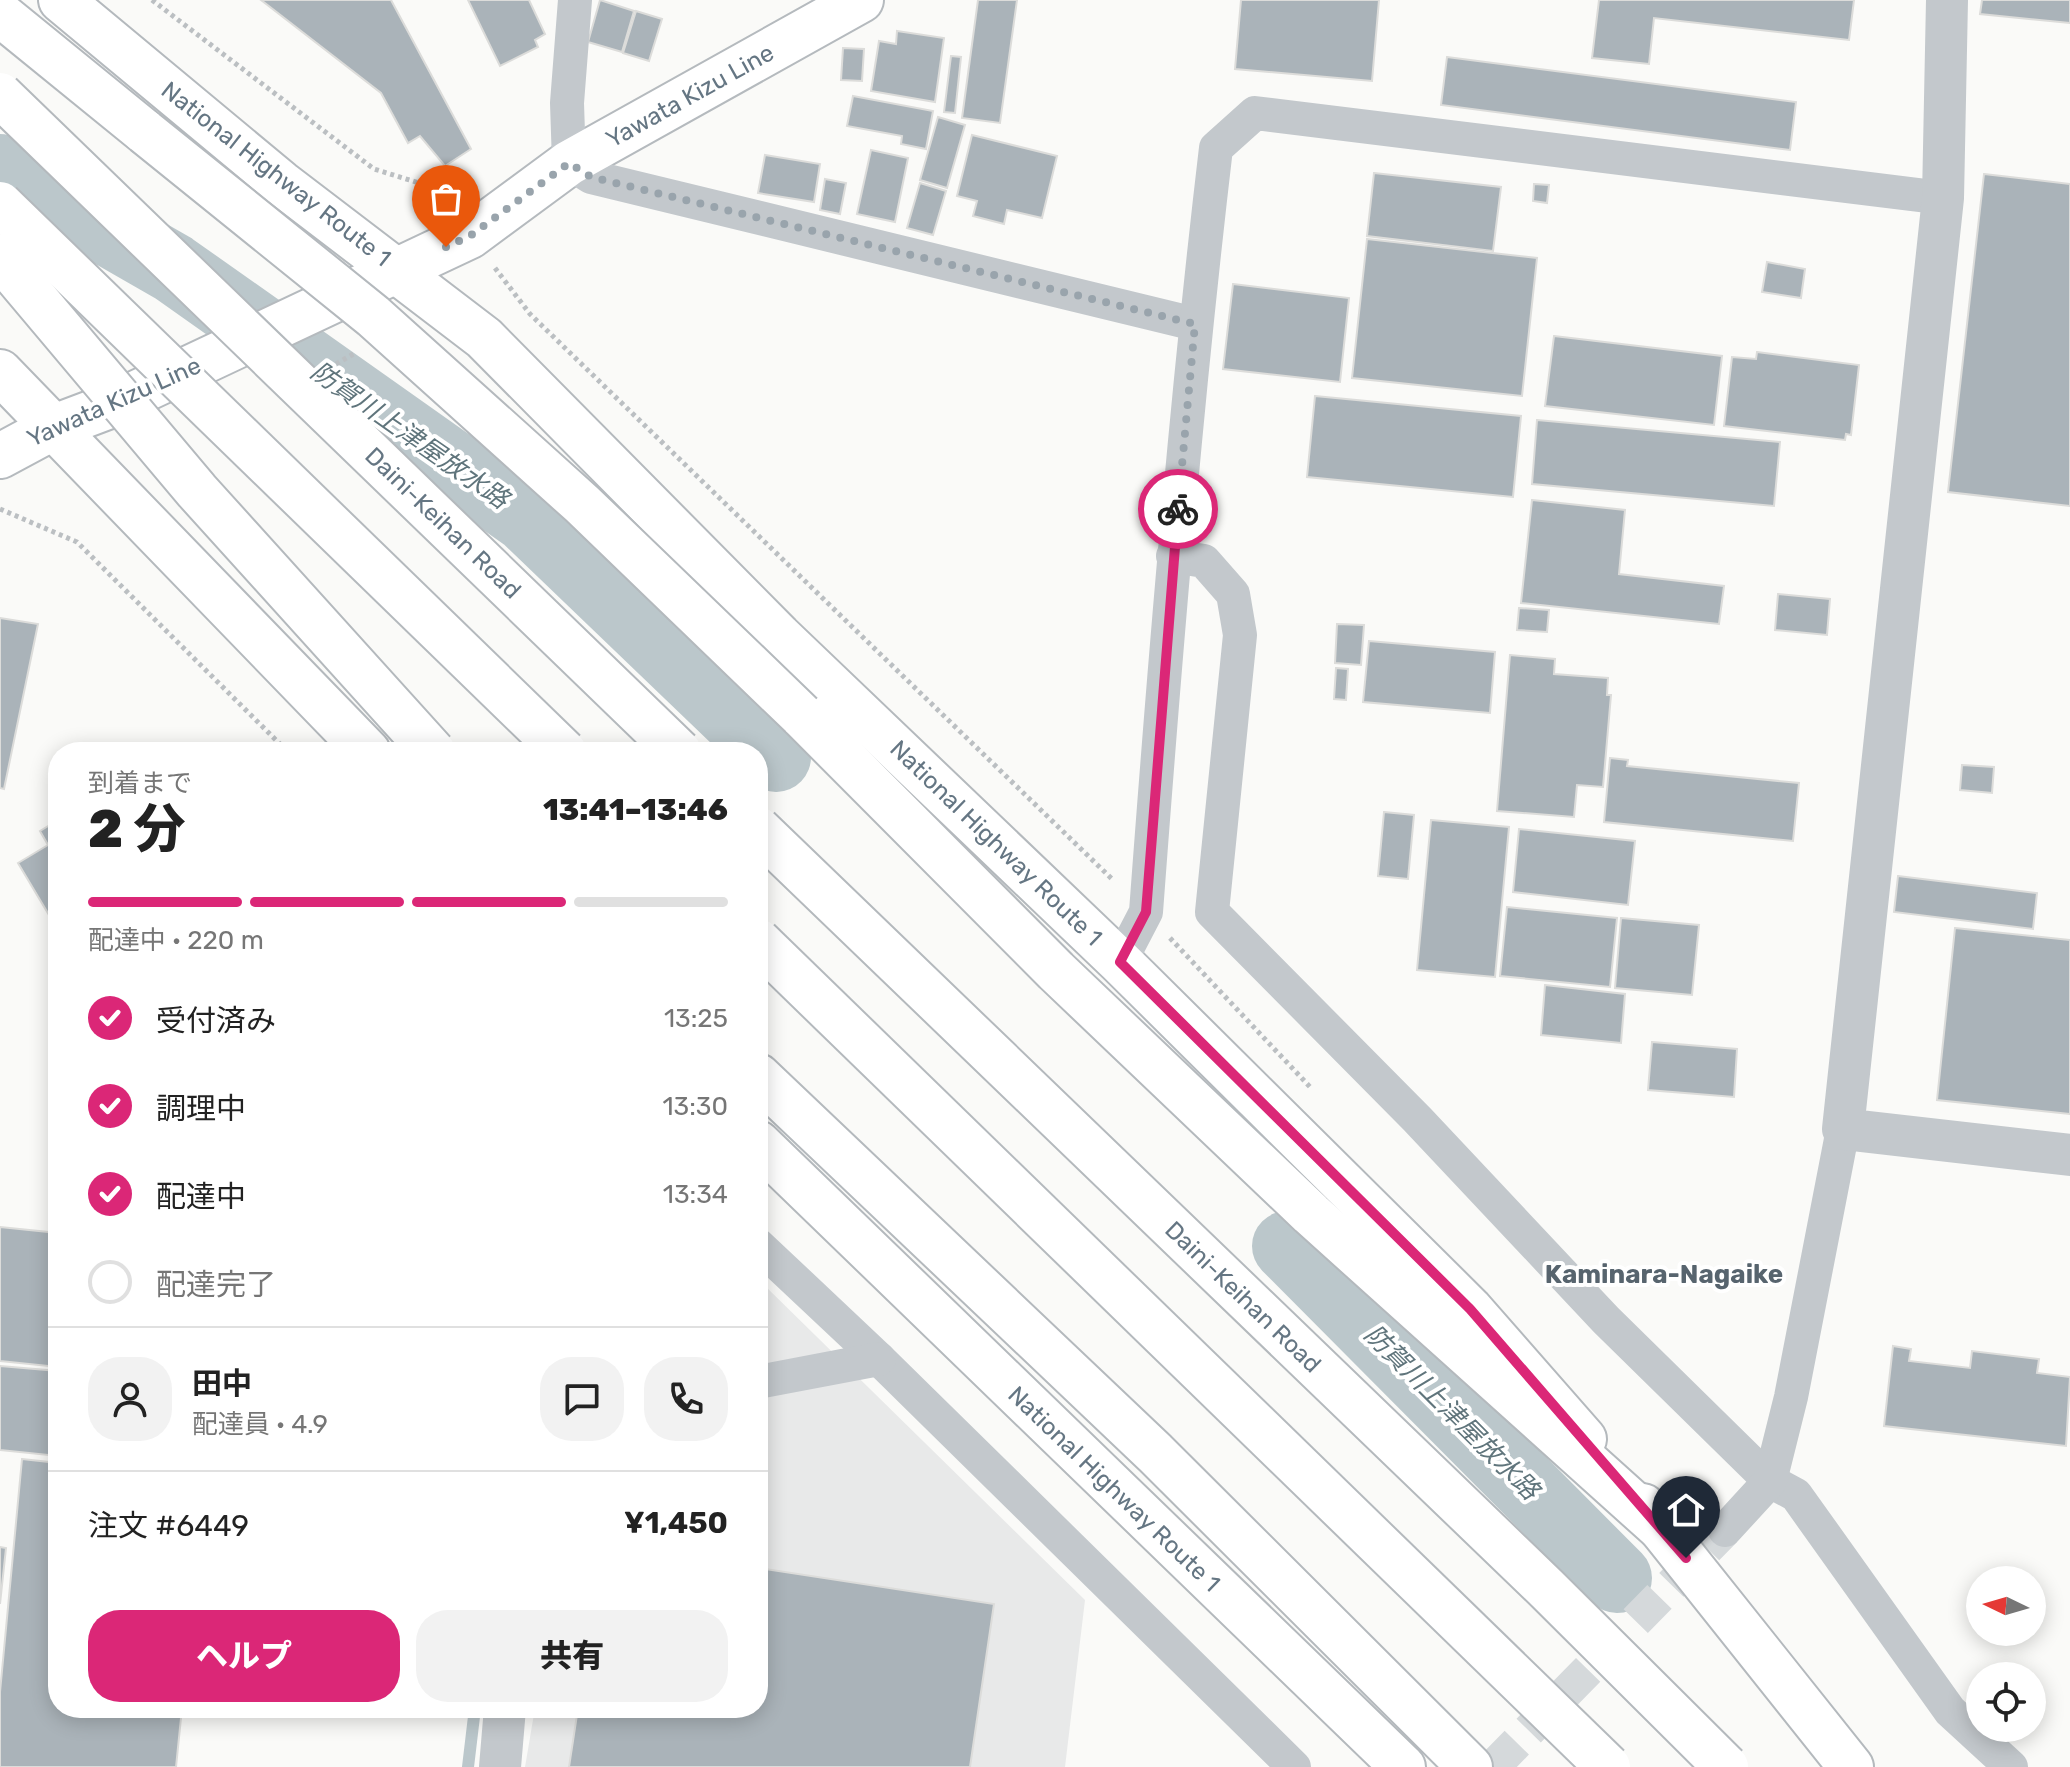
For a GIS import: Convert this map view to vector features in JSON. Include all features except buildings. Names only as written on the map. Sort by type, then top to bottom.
[{"type":"main road","name":"National Highway Route 1","points":[[61,0],[281,183],[484,338],[779,636],[1120,962],[1470,1309],[1667,1534],[1851,1767]]},
{"type":"main road","name":"Yawata Kizu Line","points":[[0,456],[54,427],[107,407],[470,236],[569,163],[861,0]]},
{"type":"main road","points":[[0,14],[373,316],[582,504],[801,715],[1056,971],[1311,1214],[1667,1534]]},
{"type":"main road","name":"Daini-Keihan Road","points":[[0,95],[669,742]]},
{"type":"main road","points":[[0,204],[554,742]]},
{"type":"main road","points":[[0,257],[197,491],[424,742]]},
{"type":"main road","points":[[0,372],[358,742]]},
{"type":"main road","name":"Daini-Keihan Road","points":[[768,839],[1545,1587],[1726,1767]]},
{"type":"main road","points":[[768,951],[1608,1767]]},
{"type":"main road","points":[[768,1085],[1155,1453],[1470,1767]]},
{"type":"main road","name":"National Highway Route 1","points":[[768,1153],[1403,1767]]},
{"type":"street","points":[[575,0],[567,103],[569,163],[591,177],[1195,324]]},
{"type":"street","points":[[1725,1530],[1770,1481],[1791,1397],[1843,1129],[1943,198],[1947,0]]},
{"type":"street","points":[[1120,962],[1146,912],[1173,556],[1195,324],[1216,148],[1255,113],[1943,198]]},
{"type":"street","points":[[1173,556],[1204,561],[1233,594],[1240,635],[1212,912],[1417,1119],[1606,1320],[1770,1481],[1796,1495],[1950,1711],[2011,1767]]},
{"type":"street","points":[[1843,1129],[2070,1155]]},
{"type":"street","points":[[768,1254],[879,1359],[1294,1767]]},
{"type":"street","points":[[768,1380],[879,1359]]},
{"type":"street","points":[[500,1767],[504,1718]]},
{"type":"path","points":[[0,509],[77,542],[278,742]]},
{"type":"shaded area","points":[[768,1289],[1085,1600],[1065,1767],[525,1767],[533,1718],[768,1718]]},
{"type":"waterway","name":"防賀川上津屋放水路","points":[[0,169],[173,268],[527,518],[760,742]]},
{"type":"waterway","name":"防賀川上津屋放水路","points":[[768,749],[776,757]]},
{"type":"waterway","name":"防賀川上津屋放水路","points":[[1287,1246],[1617,1578]]},
{"type":"waterway","points":[[468,1767],[474,1718]]},
{"type":"tunnel","points":[[1493,1767],[1725,1530]]},
{"type":"way so far","points":[[446,247],[470,236],[569,163],[591,177],[1195,324],[1178,509]]},
{"type":"district","name":"Kaminara-Nagaike","points":[[1664,1274]]},
{"type":"route","points":[[1178,509],[1146,912],[1120,962],[1470,1309],[1686,1558]]}]
